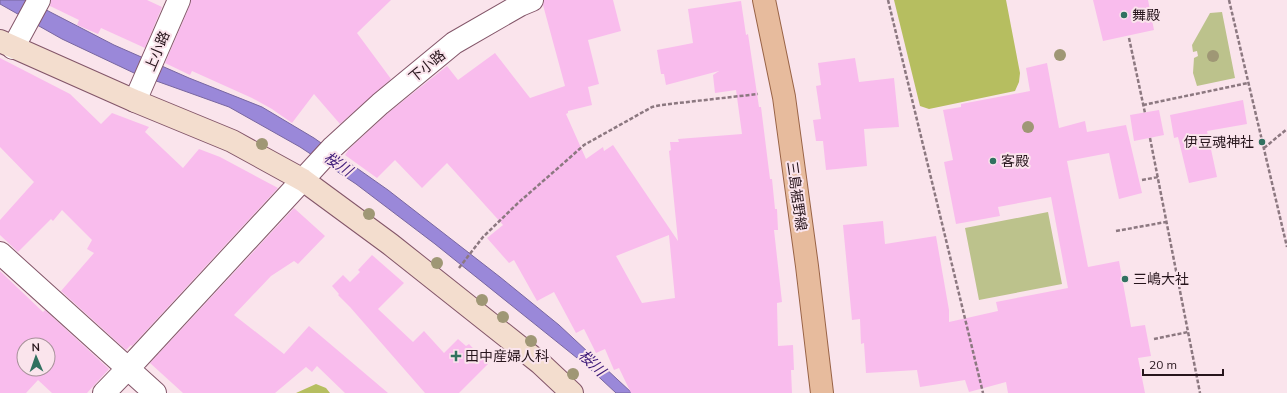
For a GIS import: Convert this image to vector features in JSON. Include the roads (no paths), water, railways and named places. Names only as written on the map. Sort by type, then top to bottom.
[{"type":"main road","name":"三島裾野線","points":[[764,0],[783,92],[806,258],[822,393]]},
{"type":"street","points":[[39,0],[7,44],[135,101],[232,141],[303,180],[390,244],[540,363],[572,393]]},
{"type":"street","name":"上小路","points":[[135,101],[179,0]]},
{"type":"street","name":"下小路","points":[[104,393],[327,154],[380,104],[454,43],[520,5],[532,0]]},
{"type":"street","points":[[0,253],[155,393]]},
{"type":"water","name":"桜川","points":[[0,0],[27,0],[114,45],[189,78],[262,107],[314,138],[388,190],[500,277],[559,325],[632,393],[616,393],[587,366],[435,244],[356,184],[300,147],[229,107],[134,73],[62,39],[0,4]]},
{"type":"place","name":"舞殿","points":[[1124,15]]},
{"type":"place","name":"伊豆魂神社","points":[[1262,142]]},
{"type":"place","name":"客殿","points":[[993,161]]},
{"type":"place","name":"三嶋大社","points":[[1125,279]]},
{"type":"place","name":"田中産婦人科","points":[[456,356]]}]
